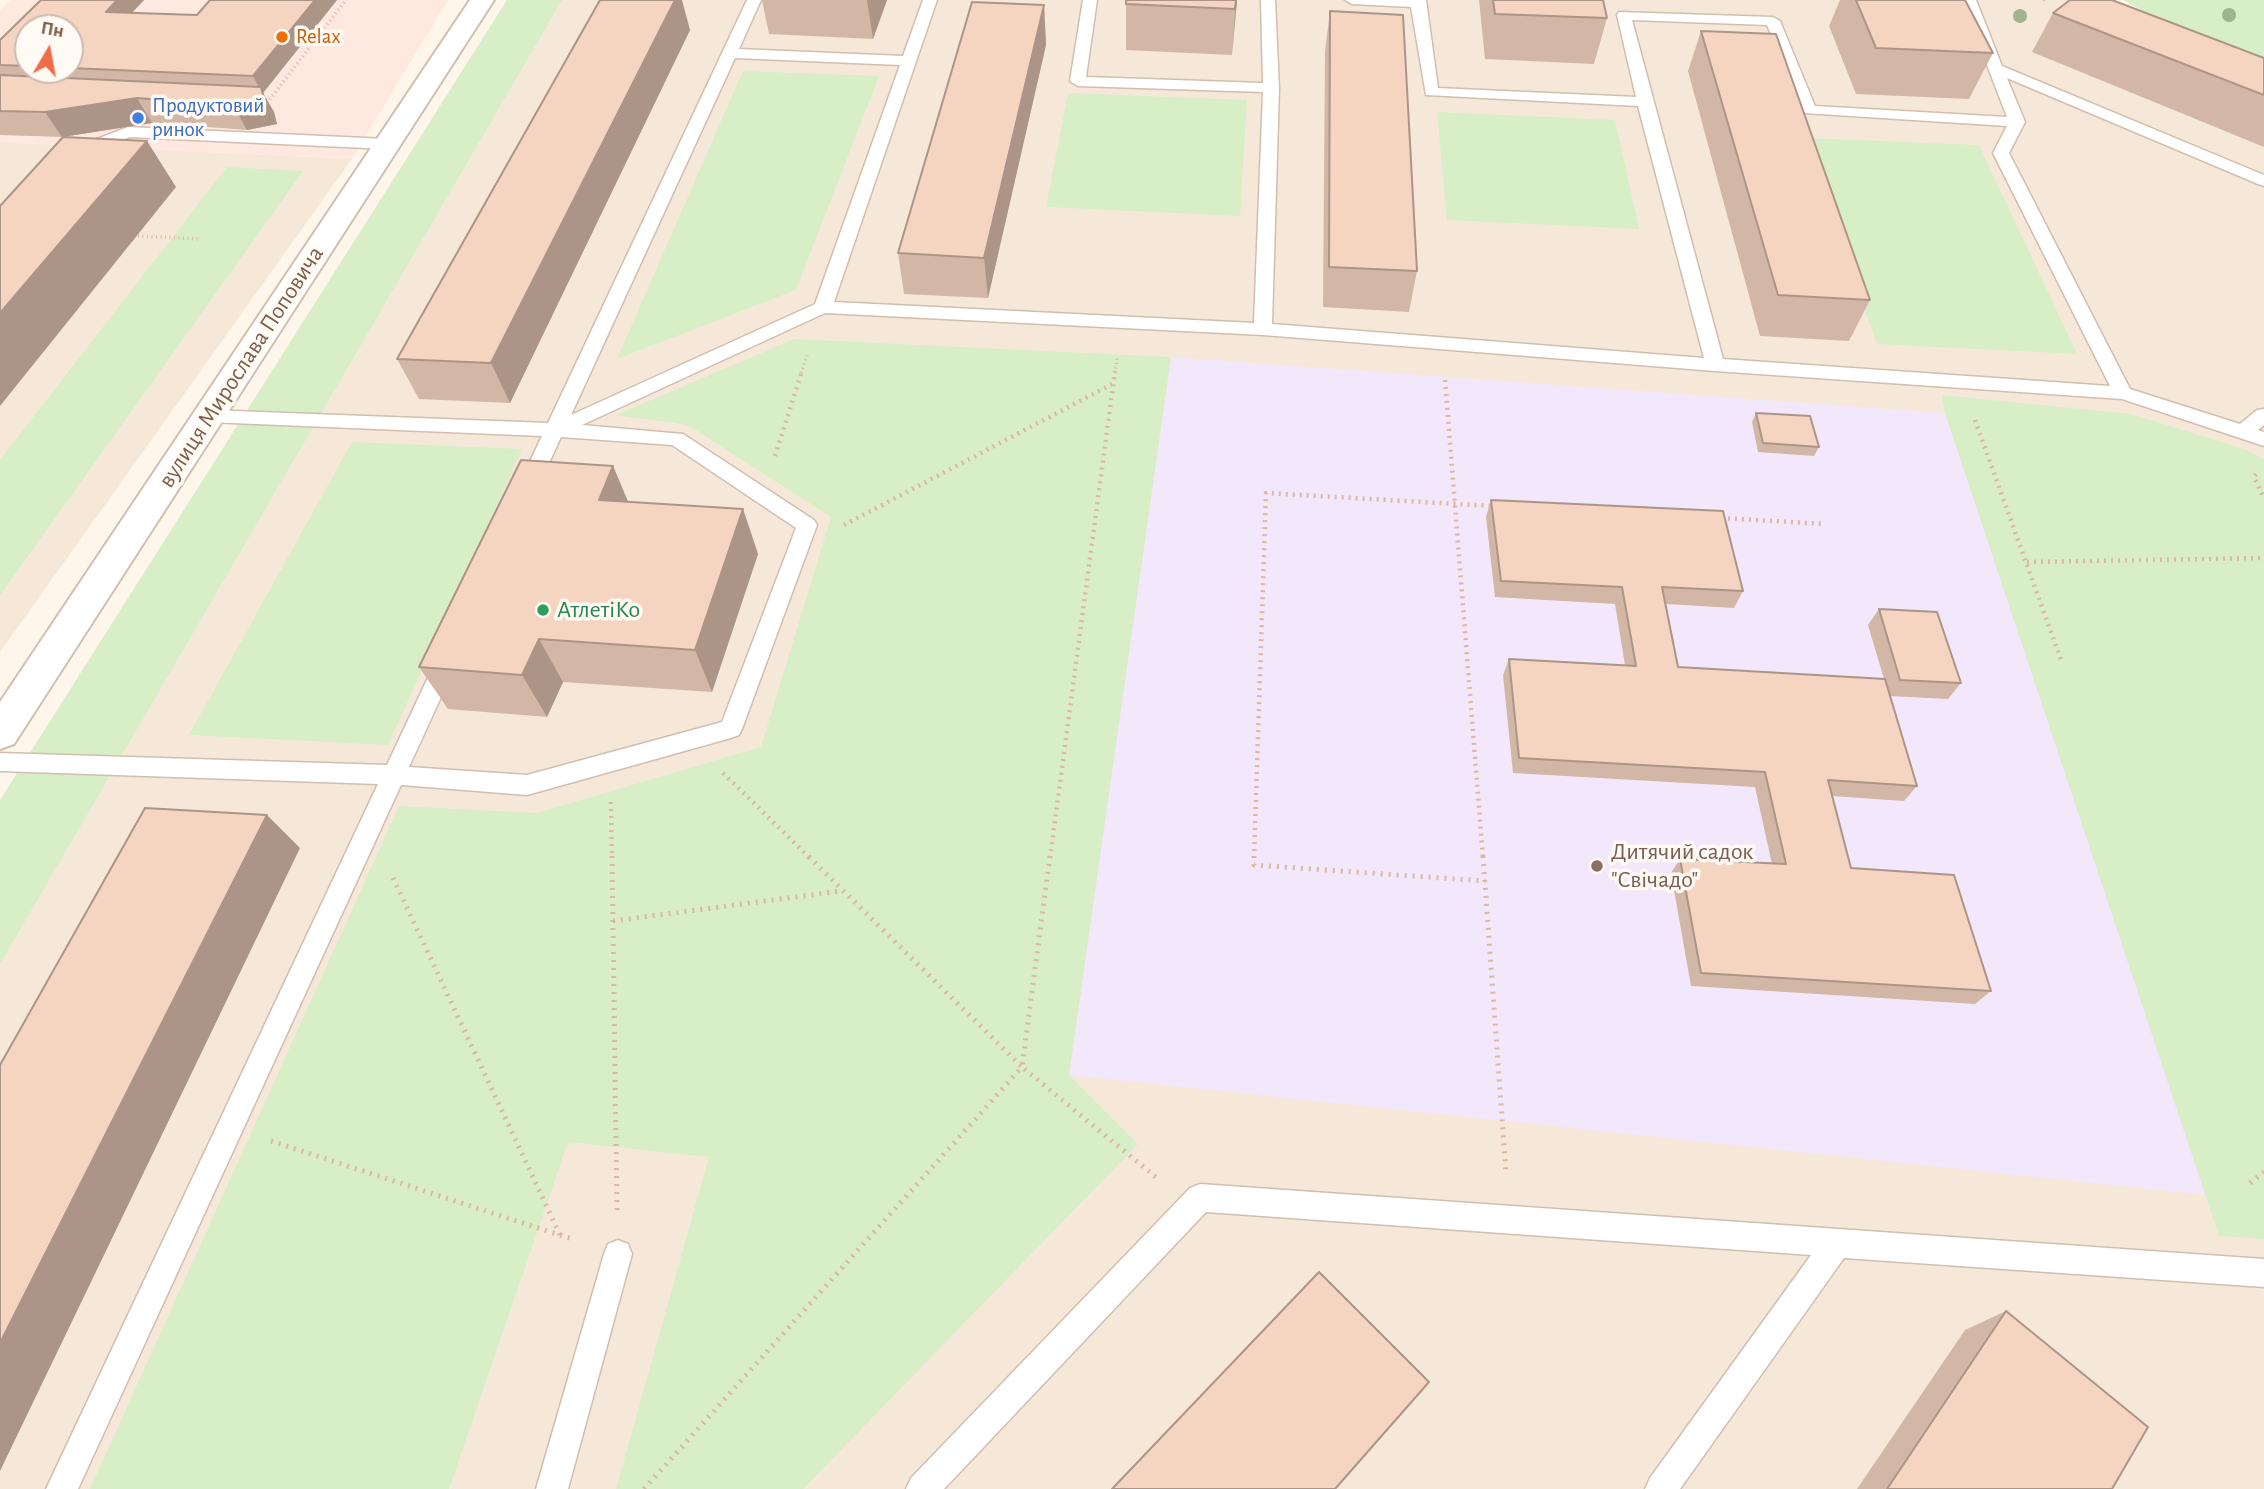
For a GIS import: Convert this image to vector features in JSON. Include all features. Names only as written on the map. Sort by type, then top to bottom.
[{"type":"street","name":"вулиця Мирослава Поповича","points":[[0,733],[482,0]]},
{"type":"lane","points":[[520,504],[754,0]]},
{"type":"lane","points":[[823,307],[930,0]]},
{"type":"lane","points":[[1090,0],[1078,81],[1270,88]]},
{"type":"lane","points":[[1263,329],[1270,88],[1268,0]]},
{"type":"lane","points":[[1352,0],[1419,1],[1431,92],[1644,102]]},
{"type":"lane","points":[[1969,0],[2017,122],[2001,153],[2123,393]]},
{"type":"lane","points":[[1715,365],[1644,102],[1624,15],[1773,21],[1809,110],[2017,122]]},
{"type":"lane","points":[[730,52],[909,61]]},
{"type":"lane","points":[[1998,69],[2264,181]]},
{"type":"lane","points":[[72,166],[90,147],[128,132],[387,144]]},
{"type":"lane","points":[[554,430],[823,307],[1263,329],[1715,365],[2123,393],[2264,439]]},
{"type":"lane","points":[[2245,431],[2264,415]]},
{"type":"lane","points":[[0,762],[393,775],[527,785],[732,729],[807,525],[676,439],[554,430],[208,416]]},
{"type":"lane","points":[[62,1489],[457,639]]},
{"type":"lane","points":[[922,1489],[1200,1198],[2264,1273]]},
{"type":"lane","points":[[1661,1489],[1837,1243]]},
{"type":"lane","points":[[552,1489],[618,1254]]},
{"type":"path","points":[[261,112],[346,0]]},
{"type":"path","points":[[138,236],[201,239]]},
{"type":"path","points":[[762,496],[823,307]]},
{"type":"path","points":[[644,1489],[1022,1067],[1121,322]]},
{"type":"path","points":[[1440,343],[1504,1120],[1507,1220]]},
{"type":"path","points":[[1960,382],[2061,660]]},
{"type":"path","points":[[797,550],[1114,383]]},
{"type":"path","points":[[1485,881],[1254,865],[1266,493],[1496,506]]},
{"type":"path","points":[[1716,518],[1825,524]]},
{"type":"path","points":[[2026,562],[2264,558]]},
{"type":"path","points":[[690,740],[1022,1067],[1192,1207]]},
{"type":"path","points":[[230,1128],[618,1254],[610,762]]},
{"type":"path","points":[[369,828],[561,1236]]},
{"type":"path","points":[[613,921],[842,890]]},
{"type":"path","points":[[2250,1183],[2264,1172]]},
{"type":"shaded area","points":[[10,0],[448,0],[352,159],[0,142],[0,10]]},
{"type":"shaded area","points":[[530,0],[2069,0],[2264,75],[2264,1489],[0,1489],[0,854]]},
{"type":"shaded area","points":[[0,142],[352,159],[0,652]]},
{"type":"shaded area","name":"Дитячий садок \"Свічадо\"","points":[[1171,357],[1945,413],[2206,1195],[1069,1075]]},
{"type":"green space","points":[[507,0],[562,0],[0,964],[0,800]]},
{"type":"green space","points":[[2123,0],[2264,0],[2264,58],[2154,17]]},
{"type":"green space","points":[[743,71],[879,76],[796,290],[617,359]]},
{"type":"green space","points":[[1068,93],[1247,100],[1240,216],[1046,207]]},
{"type":"green space","points":[[1437,112],[1615,120],[1639,229],[1447,220]]},
{"type":"green space","points":[[1803,138],[1979,145],[2077,354],[1877,344]]},
{"type":"green space","points":[[227,167],[303,171],[0,595],[0,460]]},
{"type":"green space","points":[[794,339],[1171,357],[1069,1075],[1138,1144],[803,1489],[616,1489],[709,1157],[568,1142],[449,1489],[90,1489],[399,806],[537,813],[761,747],[831,517],[688,425],[616,415]]},
{"type":"green space","points":[[1942,395],[2131,414],[2244,449],[2264,459],[2264,1239],[2219,1236],[1945,413]]},
{"type":"green space","points":[[352,442],[522,449],[388,745],[189,735]]},
{"type":"building","points":[[41,0],[117,0],[106,12],[197,15],[210,0],[315,0],[253,76],[84,69],[84,14],[27,14]]},
{"type":"building","points":[[600,0],[675,0],[491,363],[397,359]]},
{"type":"building","points":[[1126,0],[1236,0],[1235,9],[1126,4]]},
{"type":"building","points":[[1493,0],[1603,0],[1607,18],[1495,14]]},
{"type":"building","points":[[1856,0],[1965,0],[1993,53],[1876,48]]},
{"type":"building","points":[[2070,0],[2112,0],[2264,58],[2264,95],[2053,13]]},
{"type":"building","points":[[972,2],[1044,5],[984,258],[898,253]]},
{"type":"building","points":[[1330,11],[1403,15],[1417,271],[1329,267]]},
{"type":"building","points":[[14,26],[14,66],[0,65],[0,40]]},
{"type":"building","points":[[1701,31],[1776,34],[1870,300],[1778,295]]},
{"type":"building","points":[[0,75],[14,76],[14,84],[84,84],[84,79],[261,87],[264,99],[233,105],[137,98],[45,112],[0,111]]},
{"type":"building","points":[[63,137],[147,141],[0,313],[0,206]]},
{"type":"building","points":[[1756,413],[1810,416],[1819,447],[1763,443]]},
{"type":"building","points":[[521,460],[613,466],[599,500],[743,509],[695,650],[539,639],[522,675],[419,667]]},
{"type":"building","points":[[1491,500],[1723,511],[1743,591],[1662,587],[1678,667],[1885,679],[1917,786],[1828,780],[1851,868],[1954,875],[1991,991],[1701,973],[1680,859],[1786,864],[1765,772],[1519,758],[1509,659],[1636,666],[1622,587],[1501,581]]},
{"type":"building","points":[[1879,609],[1937,612],[1961,683],[1900,680]]},
{"type":"building","points":[[145,808],[267,815],[0,1343],[0,1065]]},
{"type":"building","points":[[1319,1272],[1429,1382],[1335,1489],[1112,1489]]},
{"type":"building","points":[[2006,1311],[2148,1427],[2112,1489],[1887,1489]]},
{"type":"place","name":"Relax","points":[[282,37]]},
{"type":"place","name":"Продуктовий ринок","points":[[138,118]]},
{"type":"place","name":"АтлетіКо","points":[[543,610]]},
{"type":"place","name":"Дитячий садок \"Свічадо\"","points":[[1597,866]]}]
